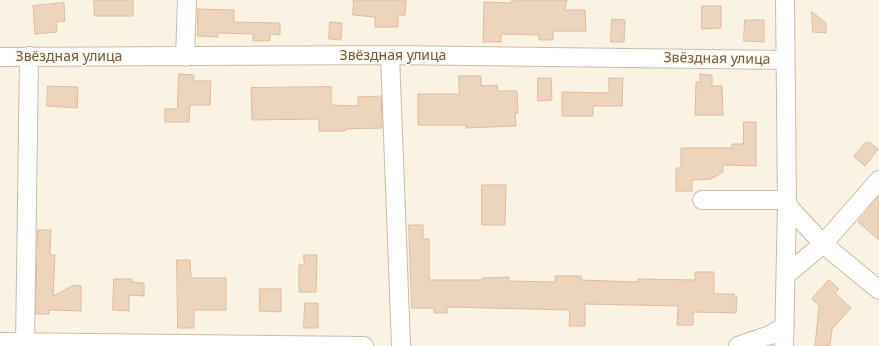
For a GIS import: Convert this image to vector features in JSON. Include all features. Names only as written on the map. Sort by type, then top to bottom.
[{"type":"street","points":[[185,57],[187,0]]},
{"type":"street","points":[[784,346],[786,275],[785,0]]},
{"type":"street","points":[[390,55],[400,346]]},
{"type":"street","name":"Звёздная улица","points":[[0,57],[390,55],[785,60]]},
{"type":"street","points":[[25,344],[29,56]]},
{"type":"street","points":[[786,275],[823,244],[879,180]]},
{"type":"street","points":[[702,200],[786,202],[823,244],[879,290]]},
{"type":"street","points":[[738,346],[770,335],[785,326]]},
{"type":"street","points":[[0,342],[25,344],[364,346]]},
{"type":"building","points":[[94,0],[133,0],[133,16],[95,16]]},
{"type":"building","points":[[354,0],[406,0],[405,15],[398,15],[398,27],[375,27],[375,17],[353,15]]},
{"type":"building","points":[[512,0],[567,0],[565,10],[585,10],[586,31],[553,31],[553,40],[539,40],[539,35],[501,34],[501,42],[483,42],[484,2],[512,3]]},
{"type":"building","points":[[64,3],[65,21],[56,22],[57,32],[35,34],[33,6]]},
{"type":"building","points":[[702,6],[721,6],[721,28],[702,29]]},
{"type":"building","points":[[198,9],[234,10],[234,22],[280,23],[280,35],[270,34],[270,41],[253,41],[253,34],[218,33],[218,37],[198,36]]},
{"type":"building","points":[[812,12],[826,23],[826,33],[813,32]]},
{"type":"building","points":[[612,19],[625,20],[624,42],[611,42]]},
{"type":"building","points":[[745,20],[764,20],[764,42],[744,41]]},
{"type":"building","points":[[330,22],[342,23],[341,40],[329,39]]},
{"type":"building","points":[[179,74],[194,75],[193,81],[211,81],[210,105],[190,105],[189,122],[165,122],[165,109],[177,109]]},
{"type":"building","points":[[700,74],[712,75],[712,86],[722,86],[723,115],[695,115],[696,82],[700,82]]},
{"type":"building","points":[[459,76],[481,76],[481,86],[497,85],[498,91],[517,91],[518,113],[515,113],[516,126],[466,128],[466,125],[418,125],[418,94],[459,94]]},
{"type":"building","points":[[538,78],[551,78],[552,100],[538,101]]},
{"type":"building","points":[[609,78],[623,78],[622,106],[593,106],[593,116],[562,116],[562,92],[609,93]]},
{"type":"building","points":[[48,86],[78,87],[77,108],[47,106]]},
{"type":"building","points":[[331,87],[331,105],[358,106],[358,97],[381,96],[382,128],[345,129],[345,131],[319,131],[319,119],[252,120],[251,88]]},
{"type":"building","points":[[744,122],[756,122],[756,166],[723,165],[723,172],[711,179],[692,180],[692,191],[676,191],[676,168],[681,168],[681,148],[732,148],[732,144],[743,144]]},
{"type":"building","points":[[866,142],[868,144],[869,142],[878,149],[865,166],[854,157]]},
{"type":"building","points":[[482,185],[506,185],[505,225],[482,225]]},
{"type":"building","points":[[879,197],[879,240],[858,222]]},
{"type":"building","points":[[409,225],[423,225],[423,239],[429,239],[429,280],[482,280],[482,278],[509,277],[509,281],[555,282],[555,276],[581,276],[581,280],[638,282],[638,279],[695,280],[695,272],[714,272],[714,294],[734,294],[734,297],[737,297],[736,313],[693,312],[693,325],[677,325],[678,306],[585,304],[585,326],[569,326],[570,310],[447,307],[447,313],[434,313],[434,308],[412,308]]},
{"type":"building","points":[[38,230],[51,230],[50,255],[55,255],[53,296],[74,285],[81,286],[81,311],[49,310],[49,314],[36,314]]},
{"type":"building","points":[[304,255],[317,255],[316,292],[299,292],[299,265],[304,265]]},
{"type":"building","points":[[177,260],[190,260],[191,278],[226,278],[226,310],[194,310],[194,328],[178,328]]},
{"type":"building","points":[[114,279],[132,279],[132,282],[144,283],[144,296],[129,295],[129,311],[113,310]]},
{"type":"building","points":[[829,280],[839,289],[835,293],[851,308],[832,329],[830,346],[815,346],[819,306],[812,299]]},
{"type":"building","points":[[260,289],[281,289],[281,312],[260,311]]},
{"type":"building","points":[[305,303],[318,303],[318,328],[304,328]]}]
